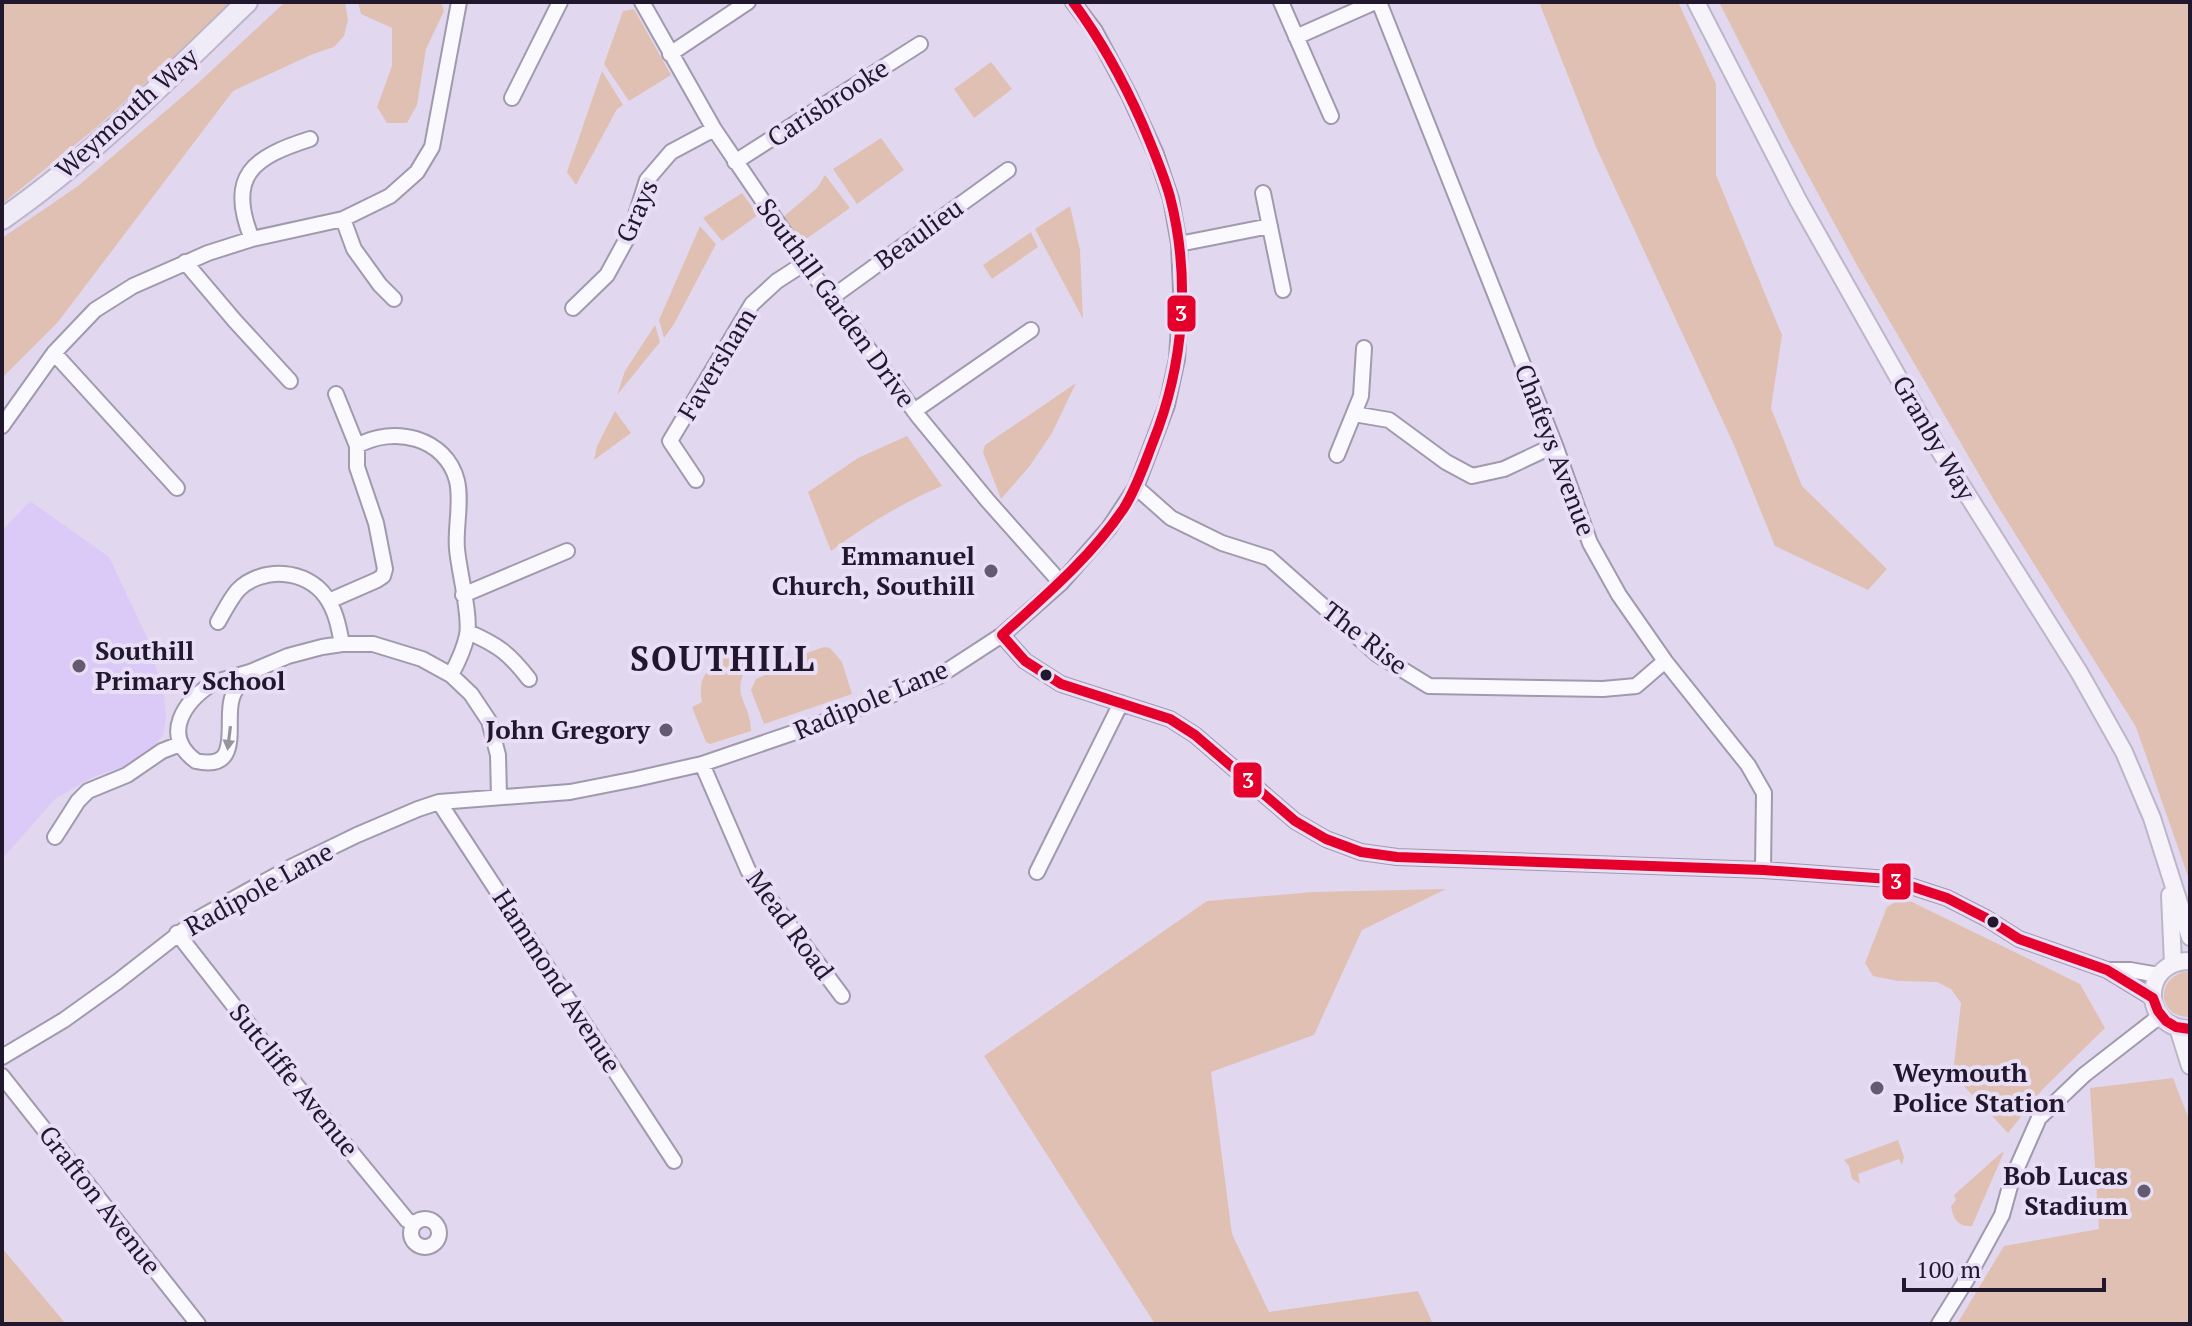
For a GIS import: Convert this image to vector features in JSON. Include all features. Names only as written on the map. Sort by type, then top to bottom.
[{"type":"highway","name":"Weymouth Way","points":[[2,219],[93,147],[247,2]]},
{"type":"main road","name":"Granby Way","points":[[1696,2],[1798,200],[1938,448],[2079,672],[2124,752],[2152,818],[2190,937]]},
{"type":"main road","name":"Granby Way","points":[[2169,874],[2173,964]]},
{"type":"main road","points":[[2190,961],[2173,964],[2159,975],[2153,998],[2160,1016],[2168,1023],[2184,1028],[2190,1066]]},
{"type":"street","points":[[2,426],[54,353],[95,310],[133,286],[185,262],[252,239],[343,219],[390,196],[417,172],[432,147],[459,2]]},
{"type":"street","points":[[512,98],[560,2]]},
{"type":"street","name":"Southill Garden Drive","points":[[642,2],[714,129],[805,263],[914,411],[1061,583]]},
{"type":"street","points":[[670,54],[748,2]]},
{"type":"street","name":"Radipole Lane","points":[[2,1057],[64,1020],[177,933],[225,902],[291,867],[418,809],[439,802],[570,792],[702,764],[816,725],[939,676],[1002,635],[1061,583],[1109,528],[1136,487],[1167,405],[1177,359],[1181,291],[1179,244],[1171,199],[1156,154],[1095,31],[1073,2]]},
{"type":"street","points":[[1281,2],[1331,116]]},
{"type":"street","points":[[1296,37],[1377,2]]},
{"type":"street","name":"Chafeys Avenue","points":[[1377,2],[1555,445],[1590,543],[1619,595],[1665,661],[1748,765],[1764,793],[1763,870]]},
{"type":"street","name":"Carisbrooke","points":[[735,162],[920,44]]},
{"type":"street","name":"Grays","points":[[573,308],[607,275],[631,231],[647,180],[671,152],[714,129]]},
{"type":"street","points":[[252,239],[244,220],[242,198],[251,171],[264,157],[310,139]]},
{"type":"street","name":"Beaulieu","points":[[831,298],[1008,170]]},
{"type":"street","points":[[1263,193],[1283,290]]},
{"type":"street","points":[[343,219],[354,249],[394,299]]},
{"type":"street","points":[[1179,244],[1270,226]]},
{"type":"street","points":[[185,262],[290,381]]},
{"type":"street","name":"Faversham","points":[[696,480],[670,441],[752,304],[777,281],[805,263]]},
{"type":"street","points":[[914,411],[1031,330]]},
{"type":"street","points":[[1337,455],[1361,396],[1364,348]]},
{"type":"street","points":[[54,353],[177,488]]},
{"type":"street","points":[[329,601],[377,580],[383,576],[385,569],[376,523],[357,467],[357,446],[336,394]]},
{"type":"street","points":[[1354,414],[1389,420],[1446,462],[1472,476],[1504,469],[1555,445]]},
{"type":"street","points":[[357,446],[370,438],[411,436],[427,441],[452,467],[458,484],[456,533],[468,632],[451,675]]},
{"type":"street","name":"The Rise","points":[[1136,487],[1171,518],[1222,543],[1269,558],[1377,654],[1429,686],[1603,689],[1636,686],[1665,661]]},
{"type":"street","points":[[463,595],[567,551]]},
{"type":"street","points":[[218,622],[240,588],[250,581],[265,575],[299,577],[316,586],[329,601],[336,615],[342,644]]},
{"type":"street","points":[[468,632],[493,642],[513,658],[529,679]]},
{"type":"street","points":[[1002,635],[1025,661],[1061,684],[1170,719],[1195,735],[1295,821],[1326,839],[1361,852],[1397,857],[1763,870],[1889,879],[1947,898],[2019,939],[2107,970],[2153,998]]},
{"type":"street","points":[[250,672],[236,688],[232,698],[229,710],[230,740],[223,758],[210,762],[196,761],[180,744],[178,726],[184,710],[195,696],[213,683],[322,647],[373,644],[422,659],[451,675],[471,694],[489,721],[498,755],[499,797]]},
{"type":"street","points":[[1037,872],[1121,703]]},
{"type":"street","points":[[55,837],[88,791],[127,775],[162,751],[180,744]]},
{"type":"street","name":"Mead Road","points":[[702,764],[748,870],[842,996]]},
{"type":"street","name":"Hammond Avenue","points":[[439,802],[674,1161]]},
{"type":"street","name":"Sutcliffe Avenue","points":[[177,933],[292,1080],[407,1220],[414,1224]]},
{"type":"street","points":[[2107,970],[2159,975]]},
{"type":"street","points":[[1939,1324],[2002,1215],[2012,1179],[2039,1118],[2084,1075],[2160,1016]]},
{"type":"street","name":"Grafton Avenue","points":[[2,1076],[198,1324]]},
{"type":"shaded area","points":[[2,2],[234,2],[97,127],[2,204]]},
{"type":"shaded area","points":[[285,2],[345,2],[348,20],[344,36],[334,47],[233,91],[58,322],[2,378],[2,238],[78,186],[197,84]]},
{"type":"shaded area","points":[[358,2],[441,2],[444,11],[426,49],[417,105],[407,123],[387,123],[377,107],[392,66],[392,28],[361,14]]},
{"type":"shaded area","points":[[1539,2],[1678,2],[1716,84],[1716,175],[1782,335],[1771,408],[1802,486],[1887,569],[1868,590],[1775,546],[1734,445],[1596,147]]},
{"type":"shaded area","points":[[1719,2],[2190,2],[2190,882],[2136,727],[1994,500],[1858,267]]},
{"type":"shaded area","points":[[634,9],[671,75],[629,101],[604,64],[623,11]]},
{"type":"shaded area","points":[[991,62],[1012,89],[974,118],[954,89]]},
{"type":"shaded area","points":[[602,71],[623,105],[617,109],[576,185],[567,172]]},
{"type":"shaded area","points":[[881,138],[904,170],[857,204],[833,169]]},
{"type":"shaded area","points":[[825,175],[850,208],[799,244],[781,219],[817,188]]},
{"type":"shaded area","points":[[742,193],[758,215],[722,241],[703,218]]},
{"type":"shaded area","points":[[1070,206],[1080,250],[1083,319],[1035,229]]},
{"type":"shaded area","points":[[700,226],[716,244],[664,338],[659,320]]},
{"type":"shaded area","points":[[1031,232],[1038,247],[992,279],[983,265]]},
{"type":"shaded area","points":[[655,325],[660,342],[617,395],[625,371]]},
{"type":"shaded area","points":[[1076,383],[1052,433],[1029,467],[1001,499],[983,452],[985,445]]},
{"type":"shaded area","points":[[615,411],[631,433],[594,460],[597,446]]},
{"type":"shaded area","points":[[907,436],[942,486],[885,515],[831,551],[808,492],[858,458]]},
{"type":"shaded area","name":"Southill Primary School","points":[[30,501],[109,557],[147,637],[164,695],[166,718],[163,735],[151,749],[128,765],[93,777],[55,799],[2,859],[2,531]]},
{"type":"shaded area","points":[[739,646],[747,667],[740,685],[751,731],[710,744],[706,742],[692,707],[702,702],[703,678],[721,662],[719,653]]},
{"type":"shaded area","points":[[824,647],[830,648],[842,662],[852,694],[764,724],[751,690],[756,679],[771,672],[770,666]]},
{"type":"shaded area","points":[[1446,889],[1362,930],[1314,1035],[1211,1072],[1232,1234],[1269,1312],[1418,1291],[1433,1324],[1155,1324],[984,1056],[1207,901],[1314,892]]},
{"type":"shaded area","points":[[1899,900],[1912,902],[2080,984],[2105,1028],[2042,1090],[2008,1133],[1961,1083],[1954,1064],[1961,1003],[1951,989],[1937,982],[1898,981],[1873,976],[1865,963],[1887,907]]},
{"type":"shaded area","points":[[2182,972],[2190,972],[2190,1017],[2172,1012],[2164,999],[2167,984]]},
{"type":"shaded area","name":"Bob Lucas Stadium","points":[[2173,1078],[2190,1122],[2190,1324],[1957,1324],[2004,1246],[2099,1229],[2090,1088]]},
{"type":"shaded area","points":[[1898,1140],[1904,1157],[1902,1165],[1899,1159],[1858,1174],[1860,1184],[1852,1179],[1844,1160]]},
{"type":"shaded area","points":[[2004,1152],[1972,1226],[1960,1224],[1952,1211],[1951,1206],[1956,1200],[1954,1195]]},
{"type":"shaded area","points":[[2,1248],[66,1324],[2,1324]]},
{"type":"transit line","name":"3","points":[[1073,2],[1119,76],[1164,178],[1177,228],[1181,259],[1181,321],[1172,383],[1129,500],[1082,559],[1002,635],[1025,661],[1061,684],[1170,719],[1195,735],[1295,821],[1326,839],[1361,852],[1397,857],[1763,870],[1889,879],[1947,898],[2019,939],[2107,970],[2153,998],[2166,1021],[2176,1027],[2190,1029]]},
{"type":"place","name":"Emmanuel Church, Southill","points":[[991,571]]},
{"type":"place","name":"Southill Primary School","points":[[79,666]]},
{"type":"place","name":"John Gregory","points":[[666,730]]},
{"type":"place","name":"Weymouth Police Station","points":[[1877,1088]]},
{"type":"place","name":"Bob Lucas Stadium","points":[[2144,1191]]},
{"type":"district","name":"SOUTHILL","points":[[723,659]]}]
